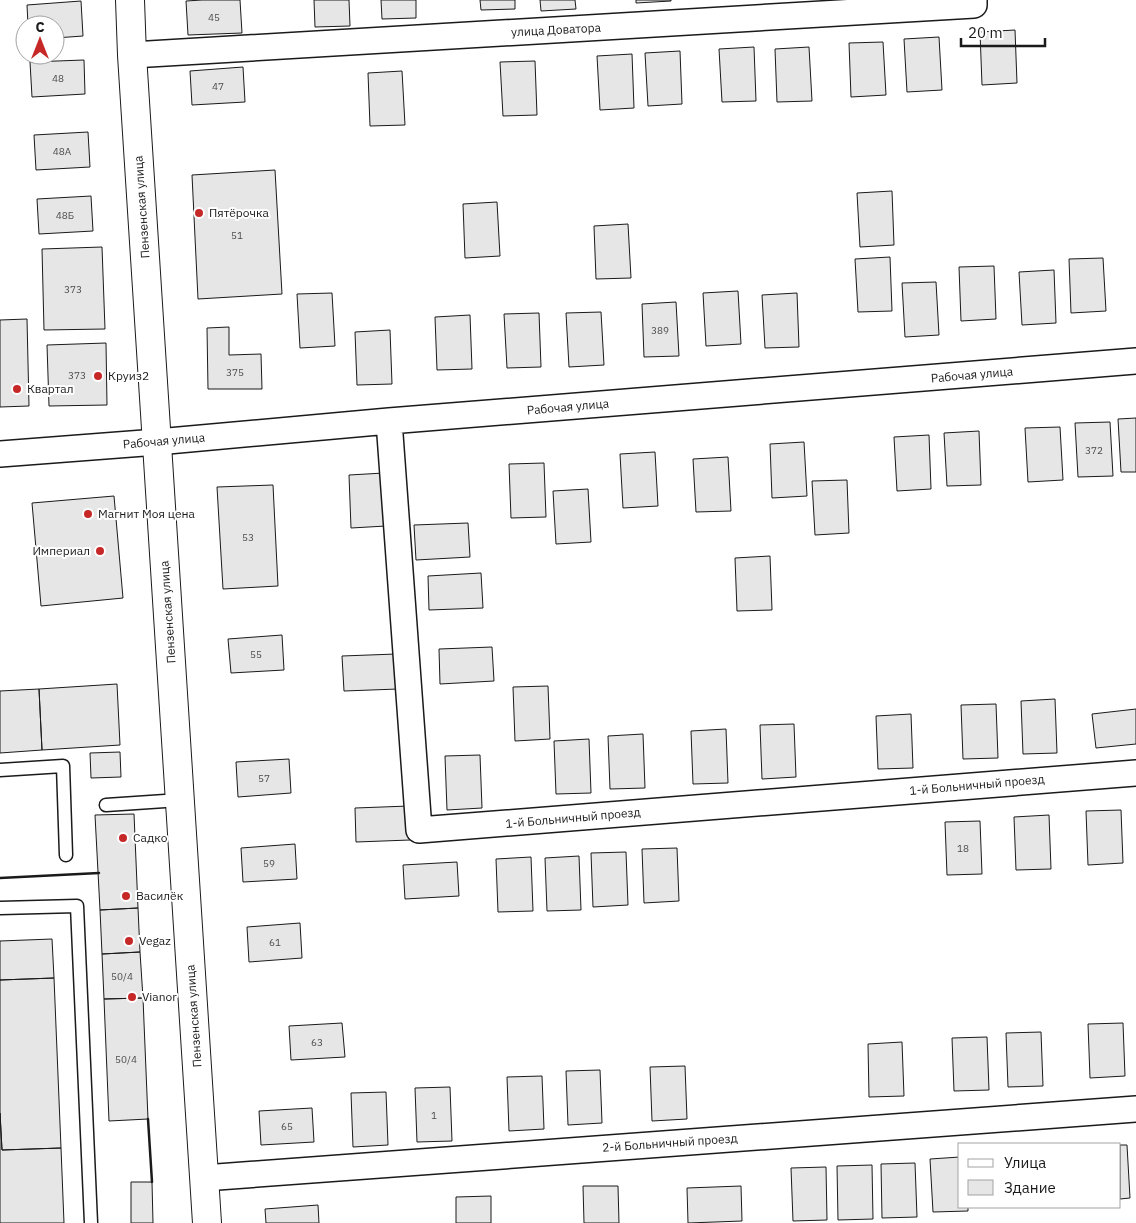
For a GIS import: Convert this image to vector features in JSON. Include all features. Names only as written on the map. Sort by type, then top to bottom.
[{"type":"street","name":"Пензенская улица","points":[[130,0],[207,1223]]},
{"type":"street","name":"улица Доватора","points":[[132,55],[974,5],[974,0]]},
{"type":"street","name":"Рабочая улица","points":[[0,454],[1136,361]]},
{"type":"street","name":"1-й Больничный проезд","points":[[389,421],[419,830],[1136,772]]},
{"type":"street","name":"2-й Больничный проезд","points":[[204,1178],[1136,1108]]},
{"type":"lane","points":[[0,770],[63,766],[66,856]]},
{"type":"lane","points":[[106,805],[180,800]]},
{"type":"lane","points":[[0,908],[77,906],[91,1223]]},
{"type":"building","points":[[240,0],[242,33],[188,35],[186,1]]},
{"type":"building","points":[[314,0],[349,0],[350,26],[315,27]]},
{"type":"building","points":[[381,0],[416,0],[416,18],[382,19]]},
{"type":"building","points":[[480,0],[515,0],[515,9],[481,10]]},
{"type":"building","points":[[540,0],[575,0],[576,9],[541,11]]},
{"type":"building","points":[[636,0],[671,0],[671,1],[636,3]]},
{"type":"building","points":[[81,1],[83,36],[65,37],[65,15],[28,15],[27,5]]},
{"type":"building","points":[[1015,30],[1017,83],[982,85],[980,32]]},
{"type":"building","points":[[939,37],[942,90],[907,92],[904,39]]},
{"type":"building","points":[[883,42],[886,95],[851,97],[849,43]]},
{"type":"building","points":[[754,47],[756,101],[722,102],[719,49]]},
{"type":"building","points":[[809,47],[812,101],[777,102],[775,49]]},
{"type":"building","points":[[680,51],[682,104],[648,106],[645,53]]},
{"type":"building","points":[[632,54],[634,108],[600,110],[597,56]]},
{"type":"building","points":[[84,60],[85,94],[32,97],[30,65],[65,65],[65,61]]},
{"type":"building","points":[[535,61],[537,115],[503,116],[500,62]]},
{"type":"building","points":[[243,67],[245,102],[192,105],[190,71]]},
{"type":"building","points":[[402,71],[405,125],[370,126],[368,73]]},
{"type":"building","points":[[88,132],[90,167],[36,170],[34,135]]},
{"type":"building","points":[[275,170],[282,294],[198,299],[192,175]]},
{"type":"building","points":[[892,191],[894,245],[860,247],[857,193]]},
{"type":"building","points":[[91,196],[93,231],[39,234],[37,199]]},
{"type":"building","points":[[497,202],[500,256],[465,258],[463,204]]},
{"type":"building","points":[[628,224],[631,278],[596,279],[594,226]]},
{"type":"building","points":[[102,247],[105,329],[44,330],[42,249]]},
{"type":"building","points":[[890,257],[892,311],[858,312],[855,259]]},
{"type":"building","points":[[1103,258],[1106,311],[1071,313],[1069,259]]},
{"type":"building","points":[[994,266],[996,319],[961,321],[959,267]]},
{"type":"building","points":[[1054,270],[1056,323],[1022,325],[1019,272]]},
{"type":"building","points":[[936,282],[939,335],[905,337],[902,283]]},
{"type":"building","points":[[738,291],[741,344],[706,346],[703,293]]},
{"type":"building","points":[[332,293],[335,346],[300,348],[297,294]]},
{"type":"building","points":[[797,293],[799,347],[765,348],[762,295]]},
{"type":"building","points":[[676,302],[679,356],[644,357],[642,304]]},
{"type":"building","points":[[601,312],[604,365],[569,367],[566,313]]},
{"type":"building","points":[[539,313],[541,367],[507,368],[504,314]]},
{"type":"building","points":[[470,315],[472,369],[437,370],[435,317]]},
{"type":"building","points":[[27,319],[29,406],[0,407],[0,320]]},
{"type":"building","points":[[229,327],[229,355],[261,354],[262,389],[208,389],[207,328]]},
{"type":"building","points":[[390,330],[392,384],[357,385],[355,332]]},
{"type":"building","points":[[106,343],[107,405],[49,406],[47,345]]},
{"type":"building","points":[[1136,418],[1136,472],[1121,472],[1118,419]]},
{"type":"building","points":[[1110,422],[1113,476],[1078,477],[1075,423]]},
{"type":"building","points":[[1060,427],[1063,480],[1028,482],[1025,428]]},
{"type":"building","points":[[979,431],[981,485],[947,486],[944,433]]},
{"type":"building","points":[[929,435],[931,489],[897,491],[894,437]]},
{"type":"building","points":[[804,442],[807,496],[772,498],[770,444]]},
{"type":"building","points":[[655,452],[658,506],[623,508],[620,454]]},
{"type":"building","points":[[728,457],[731,511],[696,512],[693,459]]},
{"type":"building","points":[[544,463],[546,517],[511,518],[509,464]]},
{"type":"building","points":[[384,473],[386,526],[351,528],[349,475]]},
{"type":"building","points":[[847,480],[849,533],[815,535],[812,481]]},
{"type":"building","points":[[273,485],[278,586],[223,589],[217,487]]},
{"type":"building","points":[[588,489],[591,542],[556,544],[553,491]]},
{"type":"building","points":[[114,496],[123,598],[41,606],[32,503]]},
{"type":"building","points":[[468,523],[470,557],[416,560],[414,525]]},
{"type":"building","points":[[770,556],[772,610],[737,611],[735,558]]},
{"type":"building","points":[[481,573],[483,608],[429,610],[428,576]]},
{"type":"building","points":[[282,635],[284,670],[231,673],[228,639]]},
{"type":"building","points":[[492,647],[494,681],[440,684],[439,649]]},
{"type":"building","points":[[396,654],[398,689],[344,691],[342,656]]},
{"type":"building","points":[[117,684],[120,745],[42,750],[39,689]]},
{"type":"building","points":[[548,686],[550,739],[515,741],[513,687]]},
{"type":"building","points":[[39,689],[42,750],[0,753],[0,691]]},
{"type":"building","points":[[1055,699],[1057,753],[1023,754],[1021,701]]},
{"type":"building","points":[[996,704],[998,758],[963,759],[961,705]]},
{"type":"building","points":[[1136,709],[1136,744],[1096,748],[1092,714]]},
{"type":"building","points":[[911,714],[913,768],[878,769],[876,716]]},
{"type":"building","points":[[794,724],[796,777],[762,779],[760,725]]},
{"type":"building","points":[[726,729],[728,783],[693,784],[691,731]]},
{"type":"building","points":[[643,734],[645,788],[610,789],[608,736]]},
{"type":"building","points":[[589,739],[591,793],[556,794],[554,741]]},
{"type":"building","points":[[120,752],[121,777],[91,778],[90,753]]},
{"type":"building","points":[[480,755],[482,808],[447,810],[445,756]]},
{"type":"building","points":[[289,759],[291,793],[238,797],[236,762]]},
{"type":"building","points":[[409,806],[410,840],[356,842],[355,808]]},
{"type":"building","points":[[1121,810],[1123,863],[1088,865],[1086,811]]},
{"type":"building","points":[[134,814],[138,908],[100,910],[95,815]]},
{"type":"building","points":[[1049,815],[1051,869],[1016,870],[1014,817]]},
{"type":"building","points":[[980,821],[982,874],[947,875],[945,822]]},
{"type":"building","points":[[295,844],[297,879],[243,882],[241,848]]},
{"type":"building","points":[[677,848],[679,901],[644,903],[642,849]]},
{"type":"building","points":[[626,852],[628,905],[593,907],[591,853]]},
{"type":"building","points":[[579,856],[581,910],[547,911],[545,858]]},
{"type":"building","points":[[531,857],[533,911],[498,912],[496,859]]},
{"type":"building","points":[[457,862],[459,896],[405,899],[403,865]]},
{"type":"building","points":[[138,908],[140,952],[102,954],[100,910]]},
{"type":"building","points":[[300,923],[302,958],[249,962],[247,927]]},
{"type":"building","points":[[52,939],[54,978],[0,980],[0,941]]},
{"type":"building","points":[[140,952],[143,998],[104,999],[102,954]]},
{"type":"building","points":[[54,978],[61,1148],[2,1150],[0,1113],[0,980]]},
{"type":"building","points":[[143,998],[148,1119],[109,1121],[104,999]]},
{"type":"building","points":[[342,1023],[345,1057],[291,1060],[289,1026]]},
{"type":"building","points":[[1123,1023],[1125,1076],[1090,1078],[1088,1024]]},
{"type":"building","points":[[1041,1032],[1043,1086],[1008,1087],[1006,1033]]},
{"type":"building","points":[[987,1037],[989,1090],[954,1091],[952,1038]]},
{"type":"building","points":[[902,1042],[904,1096],[869,1097],[868,1044]]},
{"type":"building","points":[[685,1066],[687,1119],[652,1121],[650,1067]]},
{"type":"building","points":[[600,1070],[602,1123],[568,1125],[566,1071]]},
{"type":"building","points":[[542,1076],[544,1129],[509,1131],[507,1077]]},
{"type":"building","points":[[450,1087],[452,1141],[417,1142],[415,1088]]},
{"type":"building","points":[[386,1092],[388,1145],[353,1147],[351,1093]]},
{"type":"building","points":[[312,1108],[314,1142],[261,1145],[259,1111]]},
{"type":"building","points":[[0,1113],[2,1150],[61,1148],[64,1223],[0,1223]]},
{"type":"building","points":[[1121,1145],[1127,1145],[1130,1198],[1121,1199]]},
{"type":"building","points":[[958,1157],[958,1208],[968,1208],[968,1211],[933,1212],[930,1159]]},
{"type":"building","points":[[915,1163],[917,1217],[882,1218],[881,1164]]},
{"type":"building","points":[[872,1165],[873,1219],[838,1220],[837,1166]]},
{"type":"building","points":[[826,1167],[827,1220],[793,1221],[791,1168]]},
{"type":"building","points":[[131,1182],[152,1182],[153,1223],[131,1223]]},
{"type":"building","points":[[583,1186],[618,1186],[619,1223],[584,1223]]},
{"type":"building","points":[[741,1186],[742,1221],[688,1223],[687,1188]]},
{"type":"building","points":[[491,1196],[491,1223],[456,1223],[456,1197]]},
{"type":"building","points":[[318,1205],[319,1223],[266,1223],[265,1209]]},
{"type":"wall","points":[[0,878],[99,873]]},
{"type":"wall","points":[[148,1119],[152,1182]]},
{"type":"place","name":"Пятёрочка","points":[[199,213]]},
{"type":"place","name":"Круиз2","points":[[98,376]]},
{"type":"place","name":"Квартал","points":[[17,389]]},
{"type":"place","name":"Магнит Моя цена","points":[[88,514]]},
{"type":"place","name":"Империал","points":[[100,551]]},
{"type":"place","name":"Садко","points":[[123,838]]},
{"type":"place","name":"Василёк","points":[[126,896]]},
{"type":"place","name":"Vegaz","points":[[129,941]]},
{"type":"place","name":"Vianor","points":[[132,997]]}]
